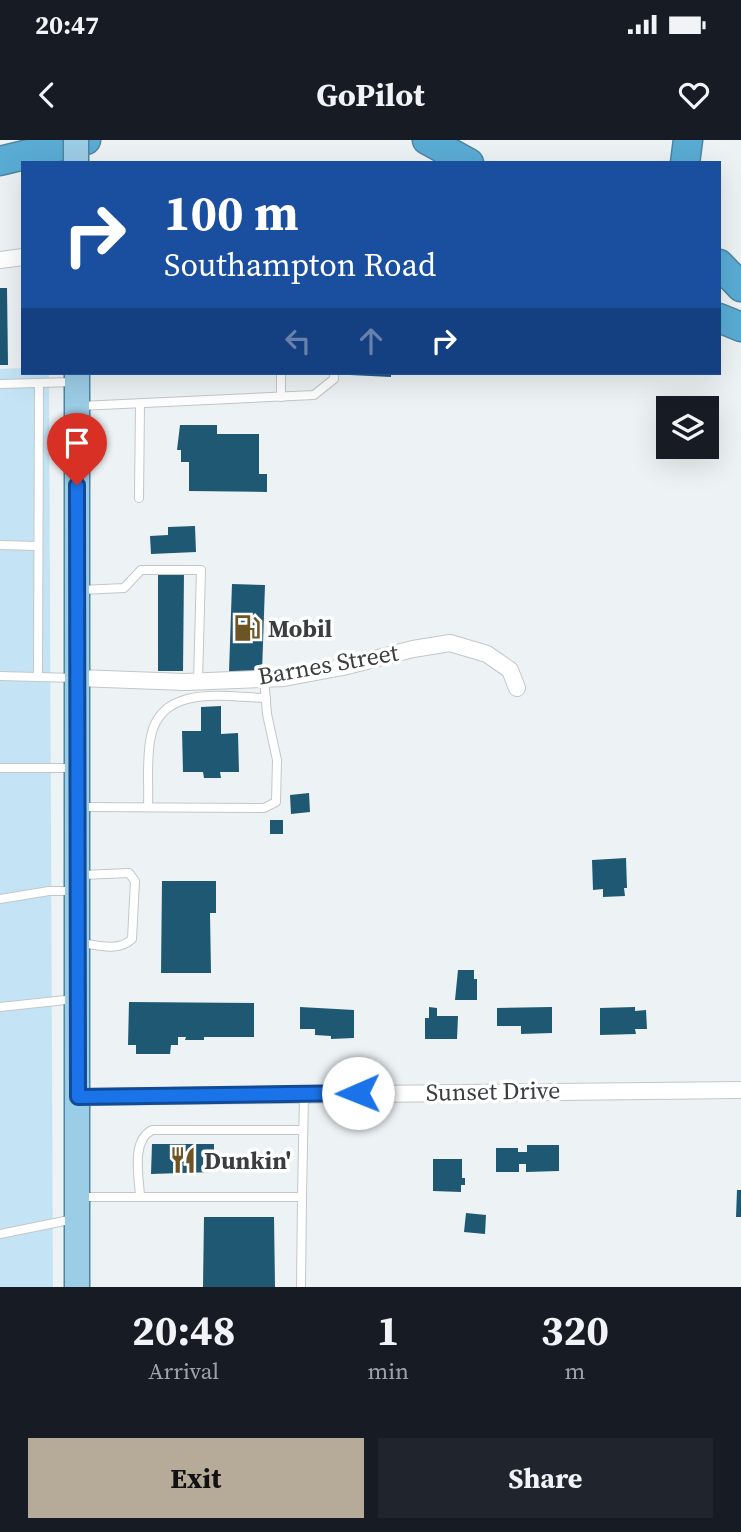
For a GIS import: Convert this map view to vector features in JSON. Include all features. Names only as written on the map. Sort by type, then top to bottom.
[{"type":"highway","points":[[0,142],[10,140]]},
{"type":"highway","points":[[0,161],[86,140]]},
{"type":"highway","points":[[426,140],[465,161]]},
{"type":"highway","points":[[685,161],[688,140]]},
{"type":"highway","points":[[721,266],[741,287]]},
{"type":"highway","points":[[721,319],[741,327]]},
{"type":"main road","points":[[76,140],[76,161]]},
{"type":"main road","points":[[77,377],[77,1287]]},
{"type":"street","points":[[0,260],[21,257]]},
{"type":"street","name":"Barnes Street","points":[[78,678],[198,681],[284,678],[450,643],[487,654],[510,670],[517,688]]},
{"type":"street","name":"Sunset Drive","points":[[78,1097],[741,1090]]},
{"type":"lane","points":[[281,375],[281,397]]},
{"type":"lane","points":[[77,407],[314,396],[334,379],[334,375]]},
{"type":"lane","points":[[0,384],[39,384],[77,377]]},
{"type":"lane","points":[[38,676],[39,384]]},
{"type":"lane","points":[[139,498],[140,404]]},
{"type":"lane","points":[[0,545],[37,546]]},
{"type":"lane","points":[[78,590],[124,588],[141,570],[201,570],[198,681]]},
{"type":"lane","points":[[0,676],[78,678]]},
{"type":"lane","points":[[78,807],[264,808],[276,802],[277,760],[267,714],[264,678]]},
{"type":"lane","points":[[148,806],[150,738],[154,725],[165,708],[181,700],[199,697],[266,698]]},
{"type":"lane","points":[[0,768],[78,768]]},
{"type":"lane","points":[[0,899],[128,873],[135,881],[132,939],[117,947],[78,943]]},
{"type":"lane","points":[[0,1007],[78,999]]},
{"type":"lane","points":[[301,1287],[304,1094]]},
{"type":"lane","points":[[140,1196],[139,1145],[146,1133],[152,1130],[302,1130]]},
{"type":"lane","points":[[0,1234],[77,1208],[140,1196],[302,1197]]},
{"type":"shaded area","points":[[21,368],[21,375],[49,375],[53,1287],[0,1287],[0,369]]},
{"type":"building","points":[[0,288],[7,288],[8,365],[0,365]]},
{"type":"building","points":[[350,375],[391,375],[391,377]]},
{"type":"building","points":[[180,425],[217,425],[217,434],[259,434],[259,474],[267,474],[267,492],[189,491],[189,462],[181,462],[181,450],[177,450]]},
{"type":"building","points":[[195,526],[196,552],[151,554],[150,536],[168,535],[168,527]]},
{"type":"building","points":[[158,572],[184,572],[183,671],[158,671]]},
{"type":"building","name":"Mobil","points":[[232,584],[265,585],[262,672],[229,672]]},
{"type":"building","points":[[221,706],[221,734],[238,733],[239,772],[220,772],[221,778],[204,778],[203,772],[183,772],[182,731],[201,731],[201,707]]},
{"type":"building","points":[[309,793],[310,812],[291,814],[290,795]]},
{"type":"building","points":[[270,820],[283,820],[283,834],[270,834]]},
{"type":"building","points":[[626,858],[625,896],[603,897],[603,889],[593,890],[592,860]]},
{"type":"building","points":[[162,881],[216,881],[216,913],[210,913],[211,973],[161,973]]},
{"type":"building","points":[[458,970],[474,970],[477,1000],[455,1000]]},
{"type":"building","points":[[129,1002],[254,1003],[254,1037],[204,1037],[204,1040],[185,1040],[186,1037],[178,1037],[178,1045],[171,1045],[170,1054],[136,1054],[136,1045],[128,1045]]},
{"type":"building","points":[[300,1007],[354,1010],[354,1038],[331,1039],[331,1036],[315,1035],[315,1029],[300,1029]]},
{"type":"building","points":[[429,1007],[437,1008],[437,1016],[458,1016],[457,1039],[425,1039],[425,1018],[429,1018]]},
{"type":"building","points":[[552,1007],[552,1033],[521,1034],[521,1026],[497,1026],[497,1008]]},
{"type":"building","points":[[635,1007],[635,1011],[646,1010],[647,1029],[635,1029],[636,1034],[600,1035],[600,1008]]},
{"type":"building","name":"Dunkin'","points":[[152,1144],[214,1144],[214,1172],[151,1174]]},
{"type":"building","points":[[527,1145],[559,1145],[559,1171],[526,1172],[526,1164],[519,1164],[519,1172],[496,1172],[496,1148],[518,1148],[518,1152],[527,1152]]},
{"type":"building","points":[[433,1159],[462,1159],[462,1178],[465,1178],[465,1185],[461,1185],[461,1192],[433,1191]]},
{"type":"building","points":[[737,1190],[741,1190],[741,1217],[736,1217]]},
{"type":"building","points":[[466,1213],[486,1215],[485,1234],[464,1232]]},
{"type":"building","points":[[204,1217],[274,1217],[275,1287],[203,1287]]},
{"type":"place","name":"Mobil","points":[[247,628]]},
{"type":"place","name":"Dunkin'","points":[[183,1160]]},
{"type":"route","points":[[77,485],[78,1097],[358,1093]]}]
